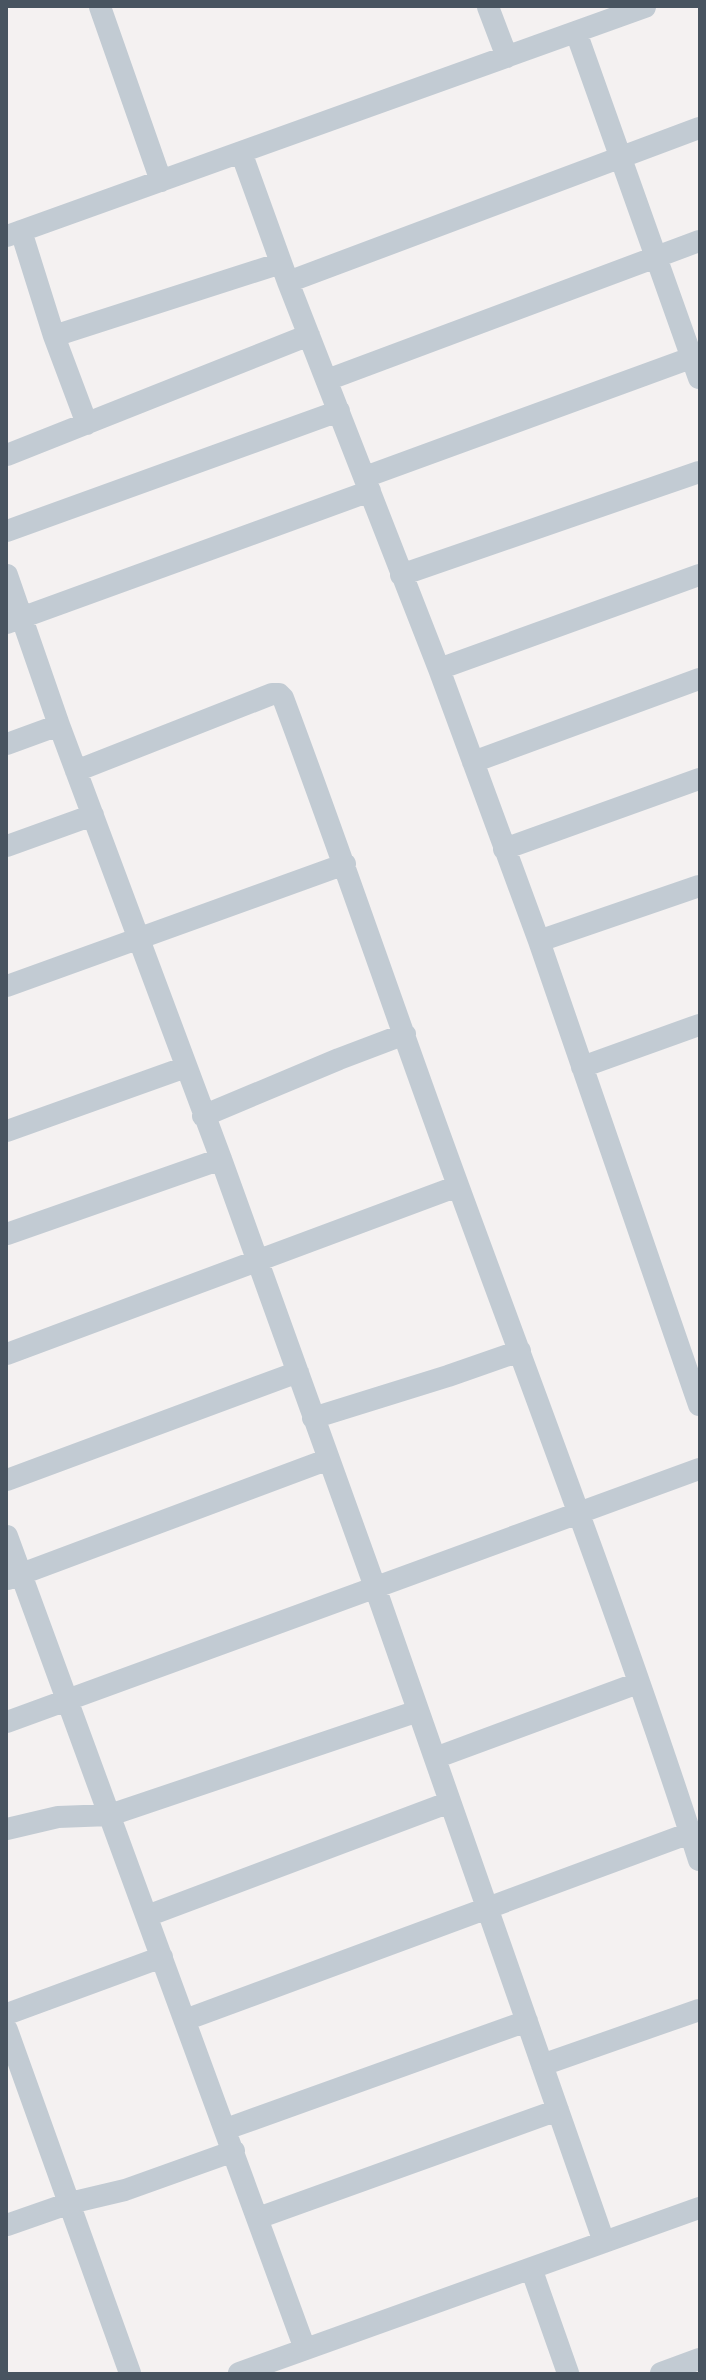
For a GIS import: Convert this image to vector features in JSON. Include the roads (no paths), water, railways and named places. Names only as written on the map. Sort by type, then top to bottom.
[{"type":"street","points":[[100,7],[161,181]]},
{"type":"street","points":[[488,7],[507,57]]},
{"type":"street","points":[[87,424],[14,234],[645,7]]},
{"type":"street","points":[[576,32],[656,257],[695,357],[699,378]]},
{"type":"street","points":[[54,336],[285,272],[620,157],[699,128]]},
{"type":"street","points":[[241,152],[309,335],[401,575],[439,669],[539,941],[699,1405]]},
{"type":"street","points":[[327,380],[699,241]]},
{"type":"street","points":[[7,455],[309,335]]},
{"type":"street","points":[[14,621],[695,357]]},
{"type":"street","points":[[7,531],[339,411]]},
{"type":"street","points":[[401,575],[699,472]]},
{"type":"street","points":[[7,575],[14,621],[59,725],[139,938],[203,1116],[221,1159],[375,1587],[604,2242]]},
{"type":"street","points":[[439,669],[699,575]]},
{"type":"street","points":[[473,762],[699,679]]},
{"type":"street","points":[[76,771],[272,694],[279,694],[283,698],[345,864],[458,1186],[580,1512],[699,1860]]},
{"type":"street","points":[[7,744],[59,725]]},
{"type":"street","points":[[504,849],[699,779]]},
{"type":"street","points":[[7,846],[93,815]]},
{"type":"street","points":[[7,986],[345,864]]},
{"type":"street","points":[[539,941],[699,886]]},
{"type":"street","points":[[582,1066],[699,1025]]},
{"type":"street","points":[[203,1116],[339,1059],[405,1034]]},
{"type":"street","points":[[7,1131],[186,1067]]},
{"type":"street","points":[[7,1234],[221,1159]]},
{"type":"street","points":[[7,1354],[257,1259],[458,1186]]},
{"type":"street","points":[[313,1418],[448,1376],[520,1351]]},
{"type":"street","points":[[7,1480],[298,1372]]},
{"type":"street","points":[[14,1576],[329,1459]]},
{"type":"street","points":[[7,1722],[699,1468]]},
{"type":"street","points":[[7,1536],[14,1576],[67,1700],[186,2020],[305,2349]]},
{"type":"street","points":[[435,1758],[638,1683]]},
{"type":"street","points":[[7,1829],[58,1817],[110,1816],[418,1711]]},
{"type":"street","points":[[147,1916],[450,1802]]},
{"type":"street","points":[[186,2020],[690,1833]]},
{"type":"street","points":[[7,2014],[162,1957]]},
{"type":"street","points":[[542,2066],[699,2010]]},
{"type":"street","points":[[226,2130],[527,2021]]},
{"type":"street","points":[[7,2030],[130,2373]]},
{"type":"street","points":[[258,2218],[558,2110]]},
{"type":"street","points":[[7,2225],[70,2203],[125,2190],[234,2151]]},
{"type":"street","points":[[239,2373],[699,2208]]},
{"type":"street","points":[[530,2268],[568,2373]]},
{"type":"street","points":[[661,2373],[699,2359]]}]
